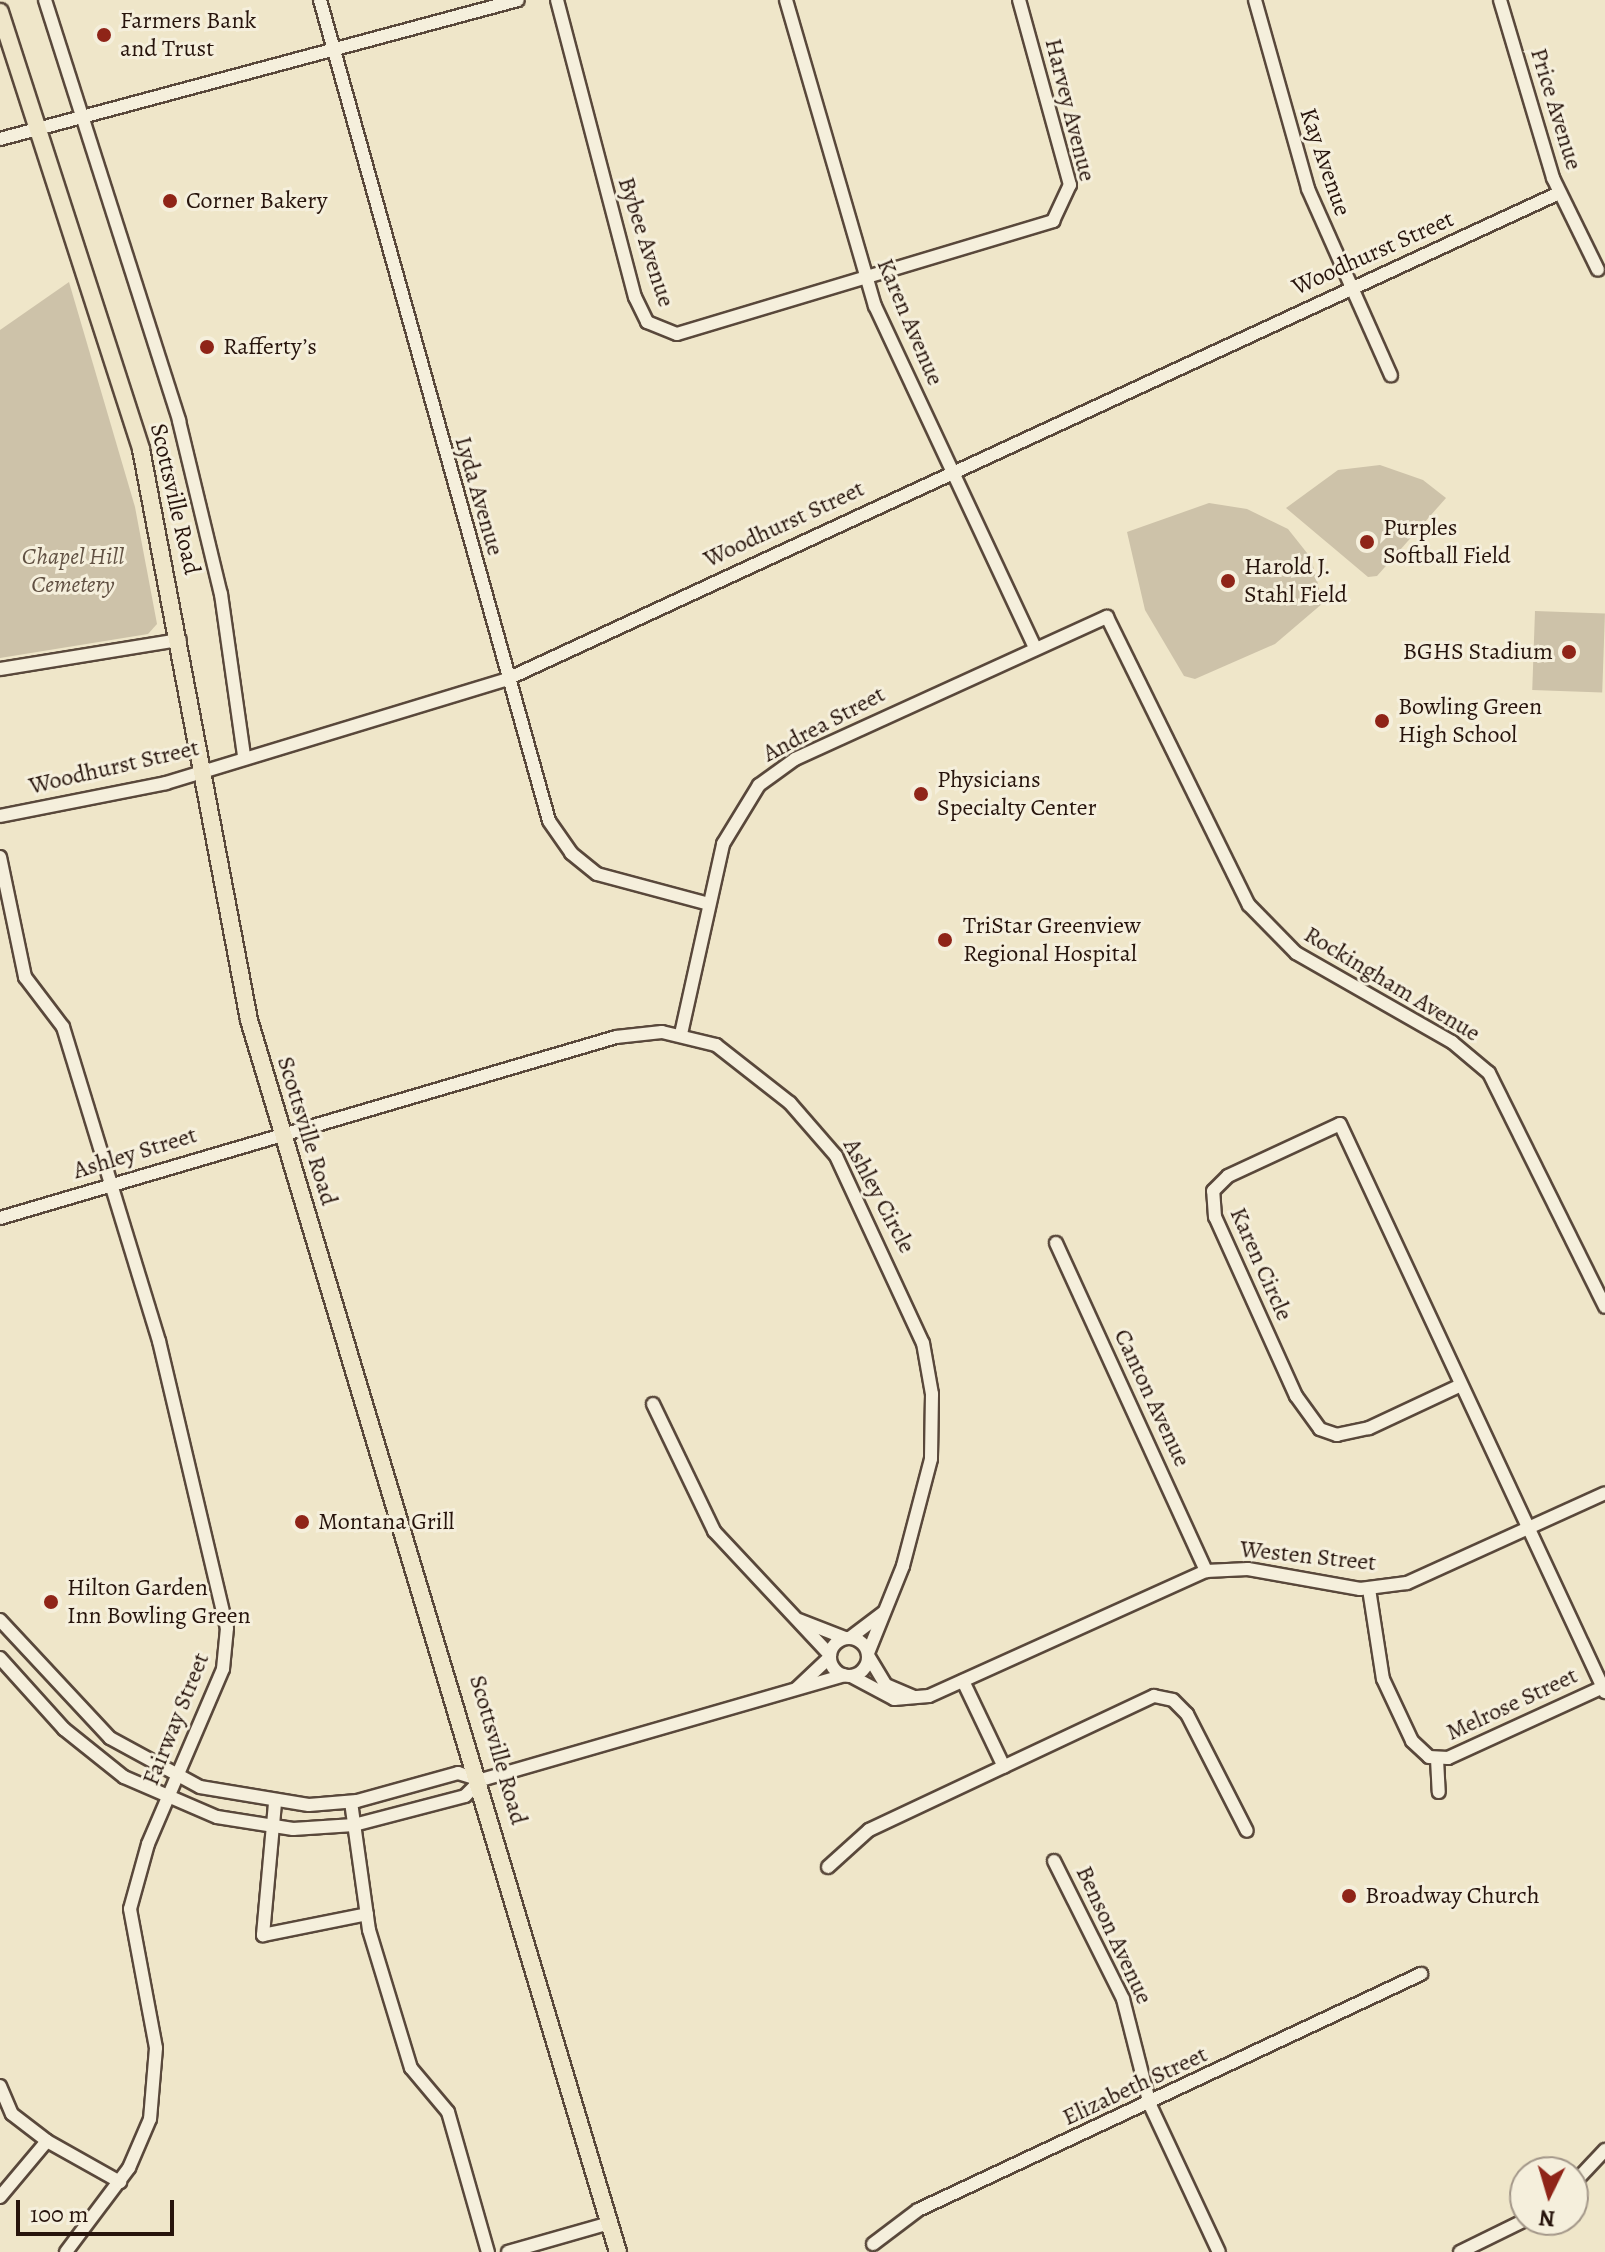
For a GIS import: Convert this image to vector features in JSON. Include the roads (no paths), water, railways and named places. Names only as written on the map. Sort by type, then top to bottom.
[{"type":"main road","name":"Scottsville Road","points":[[0,12],[41,131],[141,449],[180,640],[234,960],[283,1133],[481,1780],[618,2252]]},
{"type":"street","points":[[45,0],[87,118],[202,514],[244,755]]},
{"type":"street","name":"Lyda Avenue","points":[[320,0],[505,680],[544,806],[571,853],[621,885],[709,904]]},
{"type":"street","points":[[0,139],[41,131],[518,0]]},
{"type":"street","name":"Bybee Avenue","points":[[557,0],[614,225],[647,322],[677,334],[866,281]]},
{"type":"street","name":"Karen Avenue","points":[[786,0],[866,281],[1034,645]]},
{"type":"street","name":"Harvey Avenue","points":[[866,281],[1035,231],[1068,202],[1070,185],[1019,0]]},
{"type":"street","name":"Kay Avenue","points":[[1255,0],[1308,189],[1391,375]]},
{"type":"street","name":"Price Avenue","points":[[1500,0],[1559,193],[1598,270]]},
{"type":"street","name":"Woodhurst Street","points":[[0,816],[200,772],[244,755],[505,680],[1350,286],[1559,193]]},
{"type":"street","name":"Andrea Street","points":[[681,1034],[727,831],[770,775],[1034,645],[1107,617]]},
{"type":"street","name":"Rockingham Avenue","points":[[1107,617],[1249,905],[1296,953],[1452,1042],[1489,1073],[1605,1307]]},
{"type":"street","points":[[0,669],[180,640]]},
{"type":"street","name":"Fairway Street","points":[[0,857],[25,977],[63,1027],[169,1376],[227,1628],[223,1669],[135,1883],[129,1922],[154,2034],[155,2090],[145,2133],[120,2182],[66,2252]]},
{"type":"street","name":"Ashley Circle","points":[[283,1133],[616,1037],[681,1034],[729,1053],[826,1141],[868,1215],[923,1343],[932,1394],[931,1459],[868,1655]]},
{"type":"street","name":"Karen Circle","points":[[1461,1385],[1369,1428],[1337,1435],[1320,1429],[1296,1396],[1215,1217],[1213,1191],[1228,1176],[1340,1124],[1461,1385],[1528,1530]]},
{"type":"street","name":"Ashley Street","points":[[0,1218],[283,1133]]},
{"type":"street","name":"Canton Avenue","points":[[1056,1243],[1206,1571]]},
{"type":"street","points":[[653,1404],[714,1531],[848,1676],[894,1699],[917,1699]]},
{"type":"street","name":"Westen Street","points":[[917,1699],[1206,1571],[1248,1569],[1369,1589],[1407,1583],[1605,1493]]},
{"type":"street","points":[[1528,1530],[1604,1688]]},
{"type":"street","name":"Melrose Street","points":[[1369,1589],[1383,1679],[1412,1741],[1437,1759]]},
{"type":"street","points":[[795,1690],[848,1638],[884,1612]]},
{"type":"street","points":[[0,1620],[90,1720],[176,1778],[275,1803],[351,1802],[458,1773],[481,1780]]},
{"type":"street","points":[[799,1620],[848,1638],[868,1655],[886,1685],[917,1699]]},
{"type":"street","points":[[0,1658],[77,1742],[167,1800],[274,1828],[354,1825],[465,1796],[481,1780],[848,1676],[868,1655]]},
{"type":"street","points":[[963,1681],[1004,1767]]},
{"type":"street","name":"Melrose Street","points":[[1437,1759],[1604,1688]]},
{"type":"street","points":[[828,1867],[869,1830],[1131,1705],[1169,1698],[1187,1714],[1247,1831]]},
{"type":"street","name":"Melrose Street","points":[[1437,1759],[1439,1792]]},
{"type":"street","points":[[351,1802],[367,1914],[411,2068],[448,2112],[488,2252]]},
{"type":"street","points":[[275,1803],[263,1935],[367,1914]]},
{"type":"street","name":"Benson Avenue","points":[[1054,1861],[1123,1999],[1150,2105],[1219,2252]]},
{"type":"street","name":"Elizabeth Street","points":[[873,2244],[918,2210],[1150,2105],[1421,1974]]},
{"type":"street","points":[[0,2086],[12,2114],[47,2141],[120,2182]]},
{"type":"street","points":[[0,2197],[47,2141]]},
{"type":"street","points":[[1589,2167],[1605,2150]]},
{"type":"street","points":[[508,2252],[610,2223]]},
{"type":"street","points":[[1460,2252],[1509,2228]]},
{"type":"place","name":"Farmers Bank and Trust","points":[[104,35]]},
{"type":"place","name":"Corner Bakery","points":[[170,201]]},
{"type":"place","name":"Rafferty’s","points":[[207,347]]},
{"type":"place","name":"Purples Softball Field","points":[[1367,542]]},
{"type":"place","name":"Harold J. Stahl Field","points":[[1228,581]]},
{"type":"place","name":"BGHS Stadium","points":[[1569,652]]},
{"type":"place","name":"Bowling Green High School","points":[[1382,721]]},
{"type":"place","name":"Physicians Specialty Center","points":[[921,794]]},
{"type":"place","name":"TriStar Greenview Regional Hospital","points":[[945,940]]},
{"type":"place","name":"Montana Grill","points":[[302,1522]]},
{"type":"place","name":"Hilton Garden Inn Bowling Green","points":[[51,1602]]},
{"type":"place","name":"Broadway Church","points":[[1349,1896]]},
{"type":"park label","name":"Chapel Hill Cemetery","points":[[73,571]]}]
